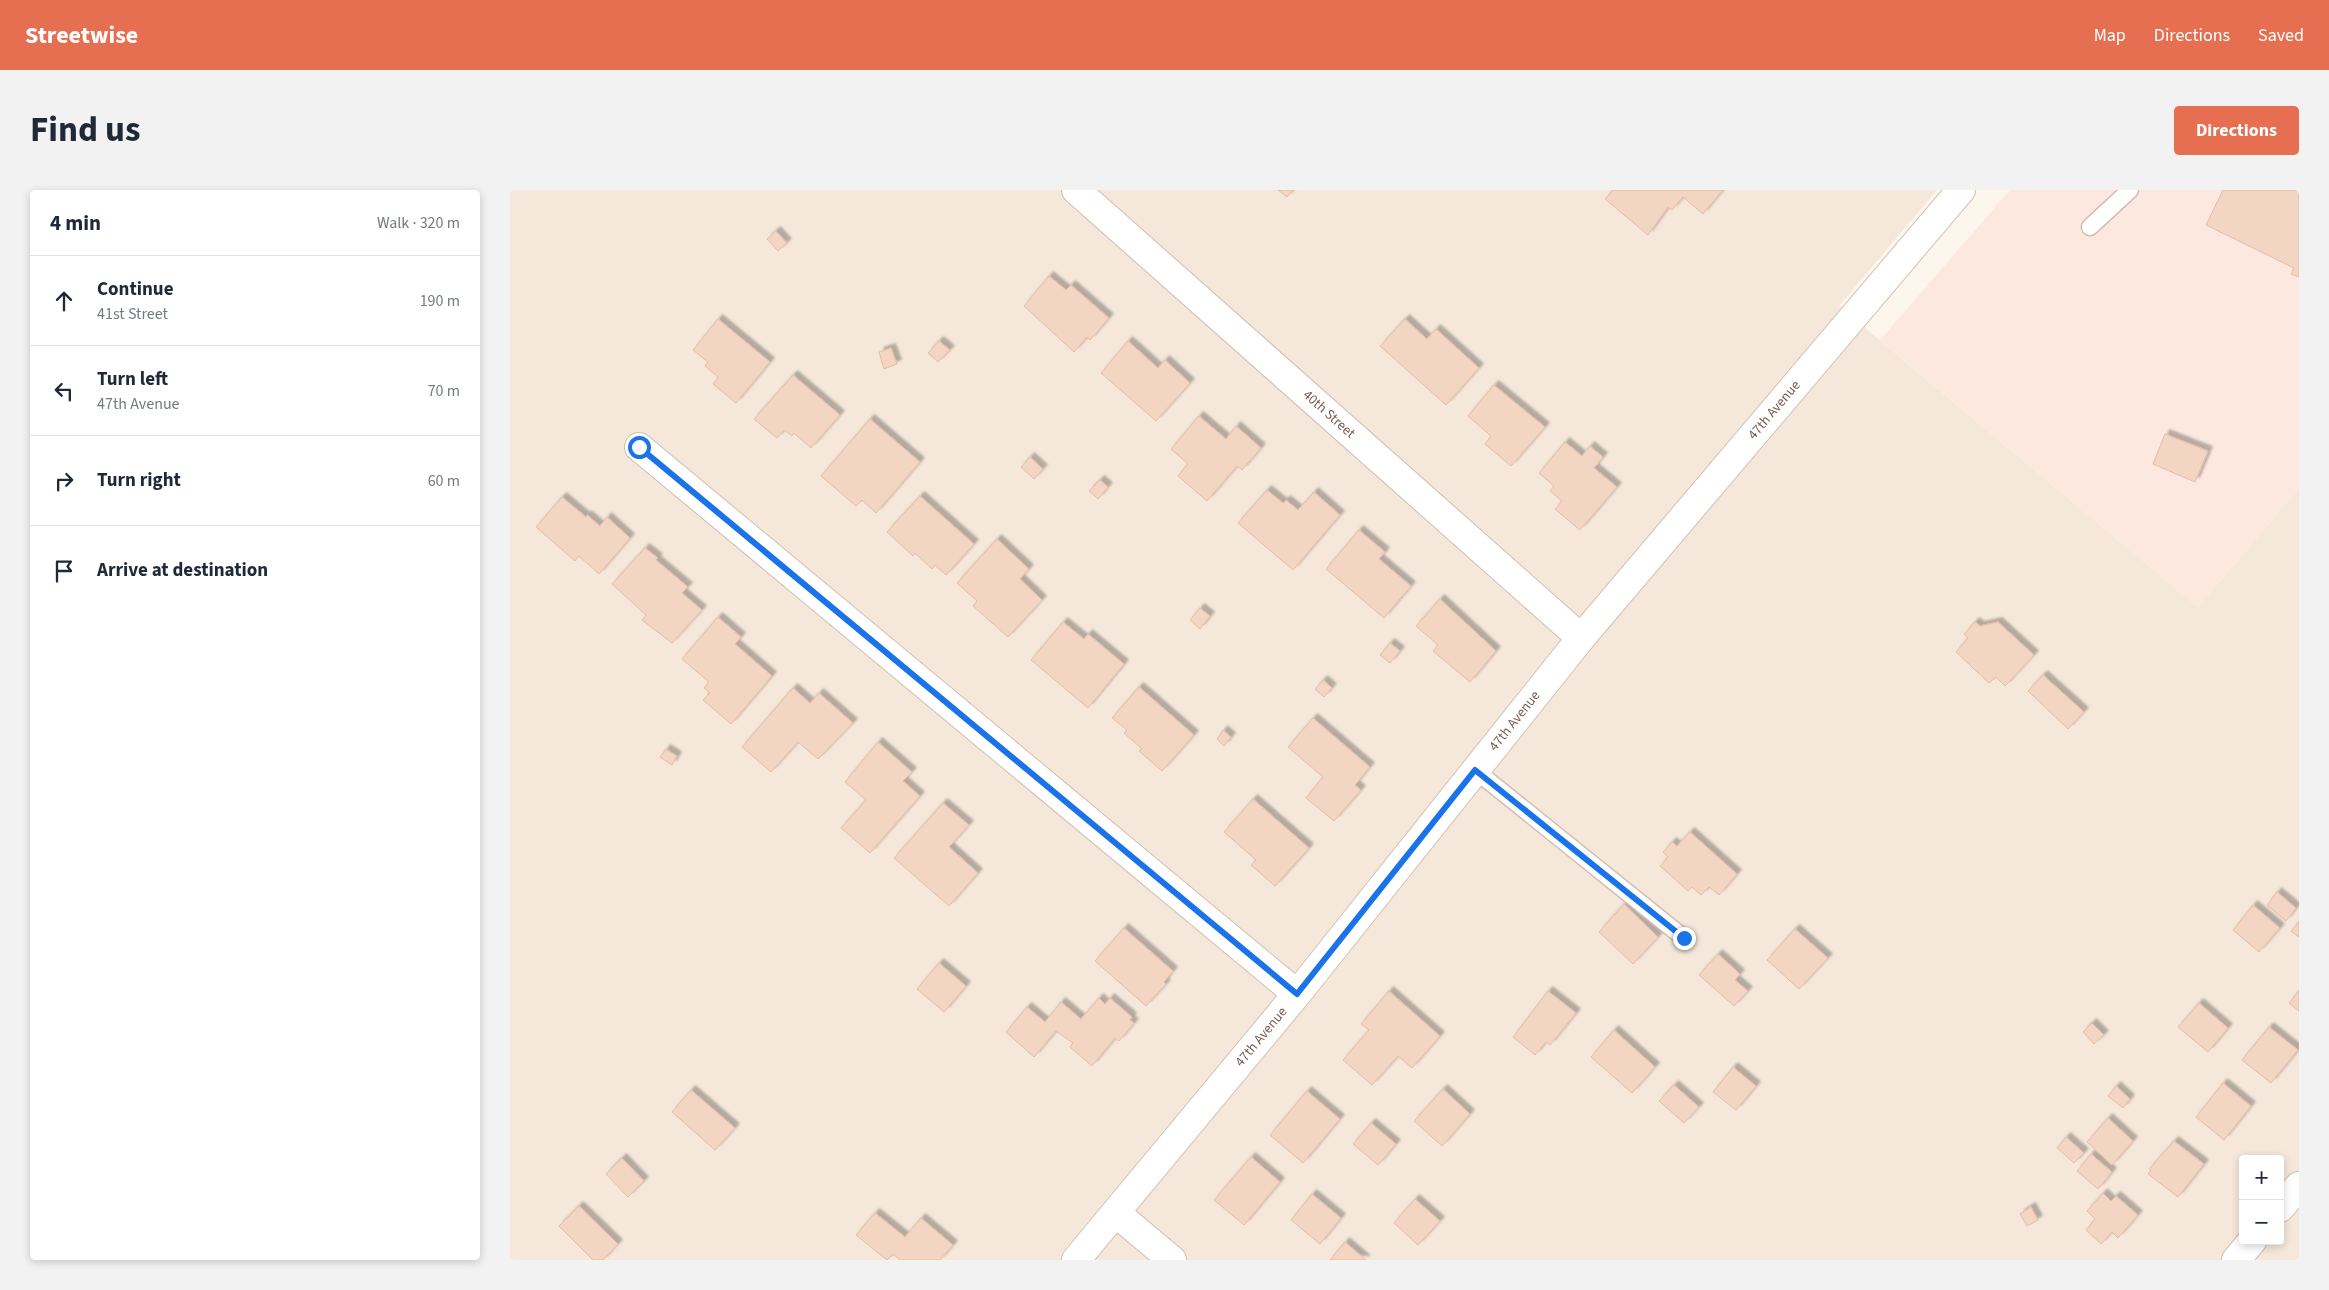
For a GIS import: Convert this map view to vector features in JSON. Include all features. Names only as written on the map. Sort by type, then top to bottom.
[{"type":"street","name":"47th Avenue","points":[[1076,1260],[1297,994],[1581,638],[1961,190]]},
{"type":"street","name":"40th Street","points":[[1093,195],[1581,638]]},
{"type":"street","points":[[639,447],[1297,994]]},
{"type":"street","points":[[2284,1203],[2299,1186]]},
{"type":"street","points":[[1116,1213],[1172,1260]]},
{"type":"street","points":[[2236,1260],[2249,1245]]},
{"type":"lane","points":[[2090,228],[2130,190]]},
{"type":"lane","points":[[1475,770],[1684,938]]},
{"type":"shaded area","points":[[510,190],[1937,190],[1839,306],[2198,607],[2299,488],[2299,1260],[510,1260]]},
{"type":"shaded area","points":[[2010,190],[2299,190],[2299,488],[2198,607],[1880,340]]},
{"type":"building","points":[[1278,190],[1293,190],[1287,197]]},
{"type":"building","points":[[1613,190],[1722,191],[1703,214],[1683,197],[1672,210],[1668,207],[1648,235],[1605,199]]},
{"type":"building","points":[[2223,190],[2299,190],[2299,277],[2291,274],[2294,268],[2206,225]]},
{"type":"building","points":[[776,231],[787,243],[778,251],[767,239]]},
{"type":"building","points":[[1049,276],[1066,290],[1071,285],[1109,318],[1090,340],[1087,337],[1074,352],[1024,306]]},
{"type":"building","points":[[718,319],[770,362],[736,403],[713,384],[718,377],[705,366],[708,362],[693,350]]},
{"type":"building","points":[[1405,319],[1427,339],[1436,329],[1479,368],[1446,405],[1380,346]]},
{"type":"building","points":[[939,341],[950,350],[938,362],[928,353]]},
{"type":"building","points":[[1128,341],[1158,368],[1165,360],[1190,383],[1156,421],[1101,373]]},
{"type":"building","points":[[891,348],[897,364],[884,369],[879,352]]},
{"type":"building","points":[[793,375],[840,415],[811,448],[794,433],[792,436],[784,430],[777,438],[754,419]]},
{"type":"building","points":[[1494,385],[1545,427],[1511,466],[1485,444],[1491,436],[1468,416]]},
{"type":"building","points":[[1199,416],[1226,439],[1236,426],[1261,448],[1242,470],[1237,466],[1207,501],[1178,476],[1188,464],[1171,449]]},
{"type":"building","points":[[870,419],[920,462],[876,513],[862,500],[856,506],[821,476]]},
{"type":"building","points":[[2165,434],[2208,451],[2195,482],[2153,464]]},
{"type":"building","points":[[1565,442],[1582,456],[1590,446],[1603,457],[1594,468],[1617,487],[1580,530],[1555,509],[1562,501],[1550,491],[1554,486],[1539,473]]},
{"type":"building","points":[[1030,457],[1043,469],[1034,479],[1021,467]]},
{"type":"building","points":[[1100,480],[1108,487],[1098,499],[1089,491]]},
{"type":"building","points":[[1267,490],[1283,503],[1286,500],[1298,510],[1314,492],[1340,515],[1293,570],[1238,523]]},
{"type":"building","points":[[920,496],[974,544],[946,575],[935,565],[932,569],[915,553],[913,556],[887,532]]},
{"type":"building","points":[[562,497],[600,526],[607,517],[630,538],[599,574],[579,556],[575,561],[536,527]]},
{"type":"building","points":[[1359,530],[1385,552],[1379,559],[1411,586],[1384,618],[1326,569]]},
{"type":"building","points":[[997,539],[1029,569],[1020,579],[1042,600],[1008,637],[973,606],[977,601],[957,583]]},
{"type":"building","points":[[645,548],[688,587],[682,593],[702,610],[672,643],[642,620],[646,615],[612,584]]},
{"type":"building","points":[[1440,599],[1496,651],[1470,682],[1433,651],[1438,645],[1416,626]]},
{"type":"building","points":[[1200,608],[1210,616],[1200,629],[1190,620]]},
{"type":"building","points":[[718,617],[741,637],[735,644],[772,676],[731,724],[703,700],[710,693],[704,688],[709,682],[682,659]]},
{"type":"building","points":[[1063,622],[1084,639],[1088,634],[1124,664],[1088,708],[1031,660]]},
{"type":"building","points":[[1975,622],[1980,626],[1998,622],[2034,655],[2005,686],[1996,677],[1989,683],[1956,652],[1968,638],[1964,634]]},
{"type":"building","points":[[1390,643],[1400,651],[1390,663],[1380,655]]},
{"type":"building","points":[[2043,675],[2084,712],[2068,729],[2028,691]]},
{"type":"building","points":[[1323,680],[1332,688],[1324,697],[1315,689]]},
{"type":"building","points":[[1139,687],[1194,735],[1162,771],[1139,751],[1142,749],[1124,733],[1127,730],[1112,718]]},
{"type":"building","points":[[793,688],[810,703],[819,693],[853,723],[818,759],[798,742],[771,772],[742,747]]},
{"type":"building","points":[[1313,718],[1370,767],[1355,785],[1361,790],[1334,821],[1306,798],[1323,777],[1288,747]]},
{"type":"building","points":[[1223,730],[1231,737],[1224,746],[1217,739]]},
{"type":"building","points":[[878,742],[912,772],[903,781],[920,796],[870,853],[841,828],[866,800],[845,782]]},
{"type":"building","points":[[666,749],[677,756],[672,765],[660,757]]},
{"type":"building","points":[[1253,799],[1309,848],[1275,886],[1251,865],[1256,860],[1224,832]]},
{"type":"building","points":[[943,803],[969,825],[949,847],[978,873],[949,906],[894,858]]},
{"type":"building","points":[[1690,832],[1737,874],[1719,895],[1709,887],[1701,895],[1692,887],[1688,891],[1660,866],[1668,857],[1663,852],[1672,842],[1677,846]]},
{"type":"building","points":[[2277,892],[2296,908],[2286,921],[2267,905]]},
{"type":"building","points":[[1624,904],[1658,937],[1633,964],[1599,932]]},
{"type":"building","points":[[2253,905],[2280,928],[2259,952],[2233,930]]},
{"type":"building","points":[[2299,922],[2299,937],[2291,931]]},
{"type":"building","points":[[1124,928],[1173,971],[1164,982],[1166,984],[1146,1006],[1095,961]]},
{"type":"building","points":[[1795,929],[1828,958],[1799,989],[1767,960]]},
{"type":"building","points":[[1718,954],[1740,974],[1735,980],[1748,991],[1734,1006],[1699,975]]},
{"type":"building","points":[[939,963],[966,986],[944,1012],[917,989]]},
{"type":"building","points":[[1389,991],[1440,1036],[1412,1068],[1398,1056],[1372,1085],[1343,1060],[1369,1030],[1361,1024]]},
{"type":"building","points":[[1548,991],[1576,1013],[1550,1045],[1546,1042],[1535,1055],[1513,1037]]},
{"type":"building","points":[[2299,991],[2299,1011],[2289,1003]]},
{"type":"building","points":[[1099,998],[1105,1004],[1110,998],[1132,1017],[1130,1020],[1134,1023],[1119,1041],[1115,1038],[1092,1066],[1070,1047],[1073,1043],[1056,1031],[1034,1057],[1006,1032],[1027,1007],[1045,1022],[1061,1002],[1081,1019]]},
{"type":"building","points":[[2199,1003],[2228,1028],[2208,1052],[2178,1027]]},
{"type":"building","points":[[2092,1023],[2104,1035],[2094,1044],[2083,1032]]},
{"type":"building","points":[[2269,1027],[2298,1050],[2271,1083],[2242,1060]]},
{"type":"building","points":[[1614,1030],[1655,1067],[1632,1093],[1591,1057]]},
{"type":"building","points":[[1733,1067],[1756,1086],[1736,1110],[1713,1092]]},
{"type":"building","points":[[2223,1083],[2251,1106],[2224,1140],[2196,1117]]},
{"type":"building","points":[[1674,1085],[1699,1107],[1684,1123],[1659,1101]]},
{"type":"building","points":[[2116,1086],[2130,1099],[2123,1108],[2108,1096]]},
{"type":"building","points":[[1443,1089],[1470,1114],[1442,1146],[1414,1121]]},
{"type":"building","points":[[691,1090],[735,1128],[715,1150],[672,1112]]},
{"type":"building","points":[[1307,1091],[1340,1119],[1303,1163],[1270,1135]]},
{"type":"building","points":[[2108,1118],[2133,1141],[2112,1165],[2087,1142]]},
{"type":"building","points":[[1371,1123],[1396,1144],[1378,1165],[1353,1144]]},
{"type":"building","points":[[2066,1137],[2084,1153],[2074,1163],[2057,1148]]},
{"type":"building","points":[[2174,1141],[2204,1164],[2178,1197],[2148,1174],[2151,1170],[2149,1169]]},
{"type":"building","points":[[2091,1154],[2112,1172],[2098,1189],[2077,1171]]},
{"type":"building","points":[[1251,1157],[1280,1182],[1244,1225],[1214,1200]]},
{"type":"building","points":[[622,1158],[644,1181],[628,1197],[606,1174]]},
{"type":"building","points":[[2103,1193],[2111,1201],[2116,1196],[2138,1215],[2118,1238],[2112,1232],[2101,1244],[2086,1230],[2095,1219],[2087,1211]]},
{"type":"building","points":[[1312,1194],[1341,1218],[1320,1244],[1291,1220]]},
{"type":"building","points":[[1415,1199],[1440,1221],[1418,1245],[1394,1223]]},
{"type":"building","points":[[579,1206],[618,1244],[603,1260],[593,1260],[559,1226]]},
{"type":"building","points":[[2031,1207],[2038,1220],[2027,1226],[2020,1214]]},
{"type":"building","points":[[875,1213],[905,1237],[921,1218],[953,1245],[940,1260],[900,1260],[893,1254],[887,1260],[856,1235]]},
{"type":"building","points":[[1345,1242],[1366,1260],[1330,1260]]},
{"type":"route","points":[[639,447],[1297,994],[1475,770],[1684,938]]}]
